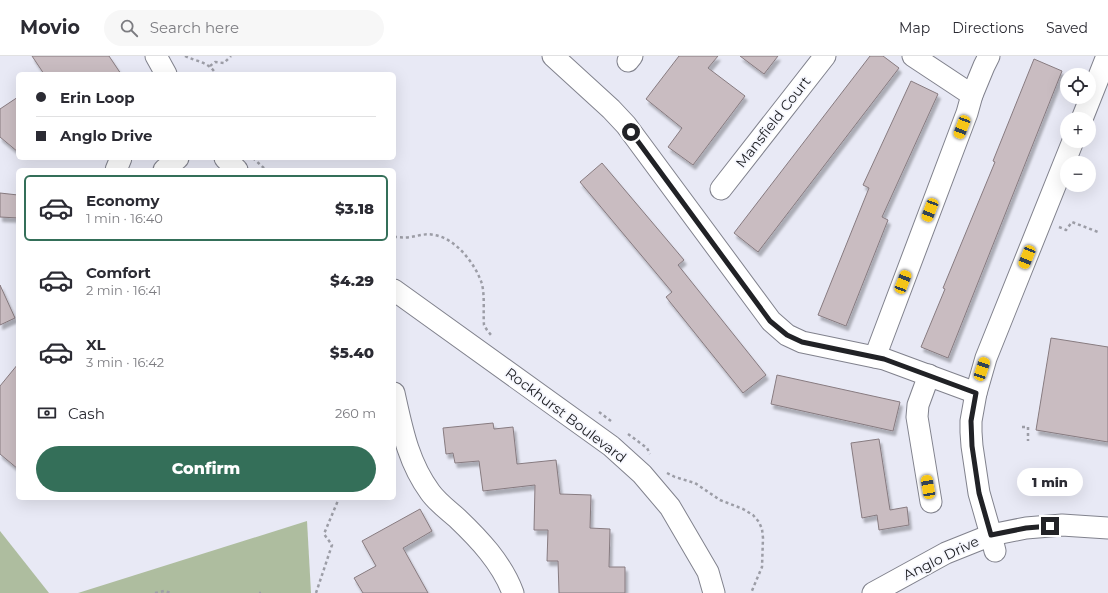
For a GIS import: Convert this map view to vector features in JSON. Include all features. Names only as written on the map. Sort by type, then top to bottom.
[{"type":"street","points":[[156,56],[165,72]]},
{"type":"street","points":[[553,56],[611,109],[626,125],[770,321],[787,335],[802,342],[875,357],[898,364],[976,393]]},
{"type":"street","name":"Mansfield Court","points":[[721,189],[825,56]]},
{"type":"street","points":[[912,56],[972,95]]},
{"type":"street","points":[[875,357],[967,113],[972,95],[989,56]]},
{"type":"street","points":[[1085,112],[1107,56]]},
{"type":"street","points":[[993,543],[979,493],[972,446],[971,421],[976,393],[986,358],[1070,148]]},
{"type":"street","points":[[166,168],[176,160]]},
{"type":"street","points":[[227,160],[234,168]]},
{"type":"street","name":"Rockhurst Boulevard","points":[[396,291],[611,446],[642,474],[670,507],[692,542],[708,572],[714,593]]},
{"type":"street","points":[[929,376],[918,405],[917,417],[931,502]]},
{"type":"street","points":[[396,402],[403,435],[412,460],[431,494],[471,532],[489,552],[502,571],[513,593]]},
{"type":"street","name":"Anglo Drive","points":[[873,593],[946,553],[993,543],[1026,528],[1062,525],[1108,528]]},
{"type":"path","points":[[185,56],[210,66],[214,72]]},
{"type":"path","points":[[210,66],[215,62],[224,63],[231,56]]},
{"type":"path","points":[[255,160],[264,168]]},
{"type":"path","points":[[1058,227],[1066,230],[1072,222],[1098,232]]},
{"type":"path","points":[[396,237],[428,234],[437,235],[456,246],[465,255],[478,275],[482,286],[484,325],[495,338]]},
{"type":"path","points":[[596,411],[603,414],[613,422]]},
{"type":"path","points":[[1022,427],[1028,427],[1028,441]]},
{"type":"path","points":[[627,433],[647,448],[653,458]]},
{"type":"path","points":[[666,472],[675,477],[695,483],[720,500],[743,509],[759,522],[763,538],[762,567],[751,593]]},
{"type":"path","points":[[316,593],[332,545],[324,534],[338,500]]},
{"type":"path","points":[[155,593],[164,591],[172,593]]},
{"type":"green space","points":[[307,521],[311,593],[78,593]]},
{"type":"green space","points":[[0,531],[49,593],[0,593]]},
{"type":"building","points":[[32,56],[109,56],[120,72],[43,72]]},
{"type":"building","points":[[679,56],[718,56],[708,68],[745,96],[693,165],[668,147],[682,128],[646,99]]},
{"type":"building","points":[[740,56],[778,56],[764,74]]},
{"type":"building","points":[[870,56],[883,56],[899,68],[758,252],[734,233]]},
{"type":"building","points":[[1034,59],[1060,70],[1060,76],[948,358],[921,347],[945,289],[943,288],[995,162],[993,161]]},
{"type":"building","points":[[911,81],[938,94],[882,217],[888,220],[846,326],[818,315],[869,188],[863,185]]},
{"type":"building","points":[[16,98],[16,150],[0,137],[0,109]]},
{"type":"building","points":[[602,163],[684,260],[678,265],[766,375],[743,393],[666,297],[672,292],[580,182]]},
{"type":"building","points":[[0,193],[16,195],[16,218],[0,217]]},
{"type":"building","points":[[0,285],[15,318],[0,325]]},
{"type":"building","points":[[1051,338],[1108,347],[1108,442],[1036,430]]},
{"type":"building","points":[[16,366],[16,467],[0,454],[0,386]]},
{"type":"building","points":[[777,375],[900,402],[893,431],[771,404]]},
{"type":"building","points":[[493,423],[494,429],[513,427],[517,464],[556,460],[560,494],[591,495],[590,528],[610,529],[609,567],[625,567],[625,593],[559,593],[558,561],[547,561],[548,530],[534,530],[535,485],[483,491],[479,461],[455,463],[453,453],[446,454],[443,428]]},
{"type":"building","points":[[879,439],[890,510],[907,507],[909,525],[879,530],[877,515],[862,518],[851,443]]},
{"type":"building","points":[[420,509],[432,531],[403,548],[428,593],[363,593],[354,578],[376,566],[362,541]]},
{"type":"route","points":[[631,132],[770,321],[787,335],[809,344],[884,359],[976,393],[971,421],[972,446],[979,493],[991,535],[1026,528],[1050,526]]}]
